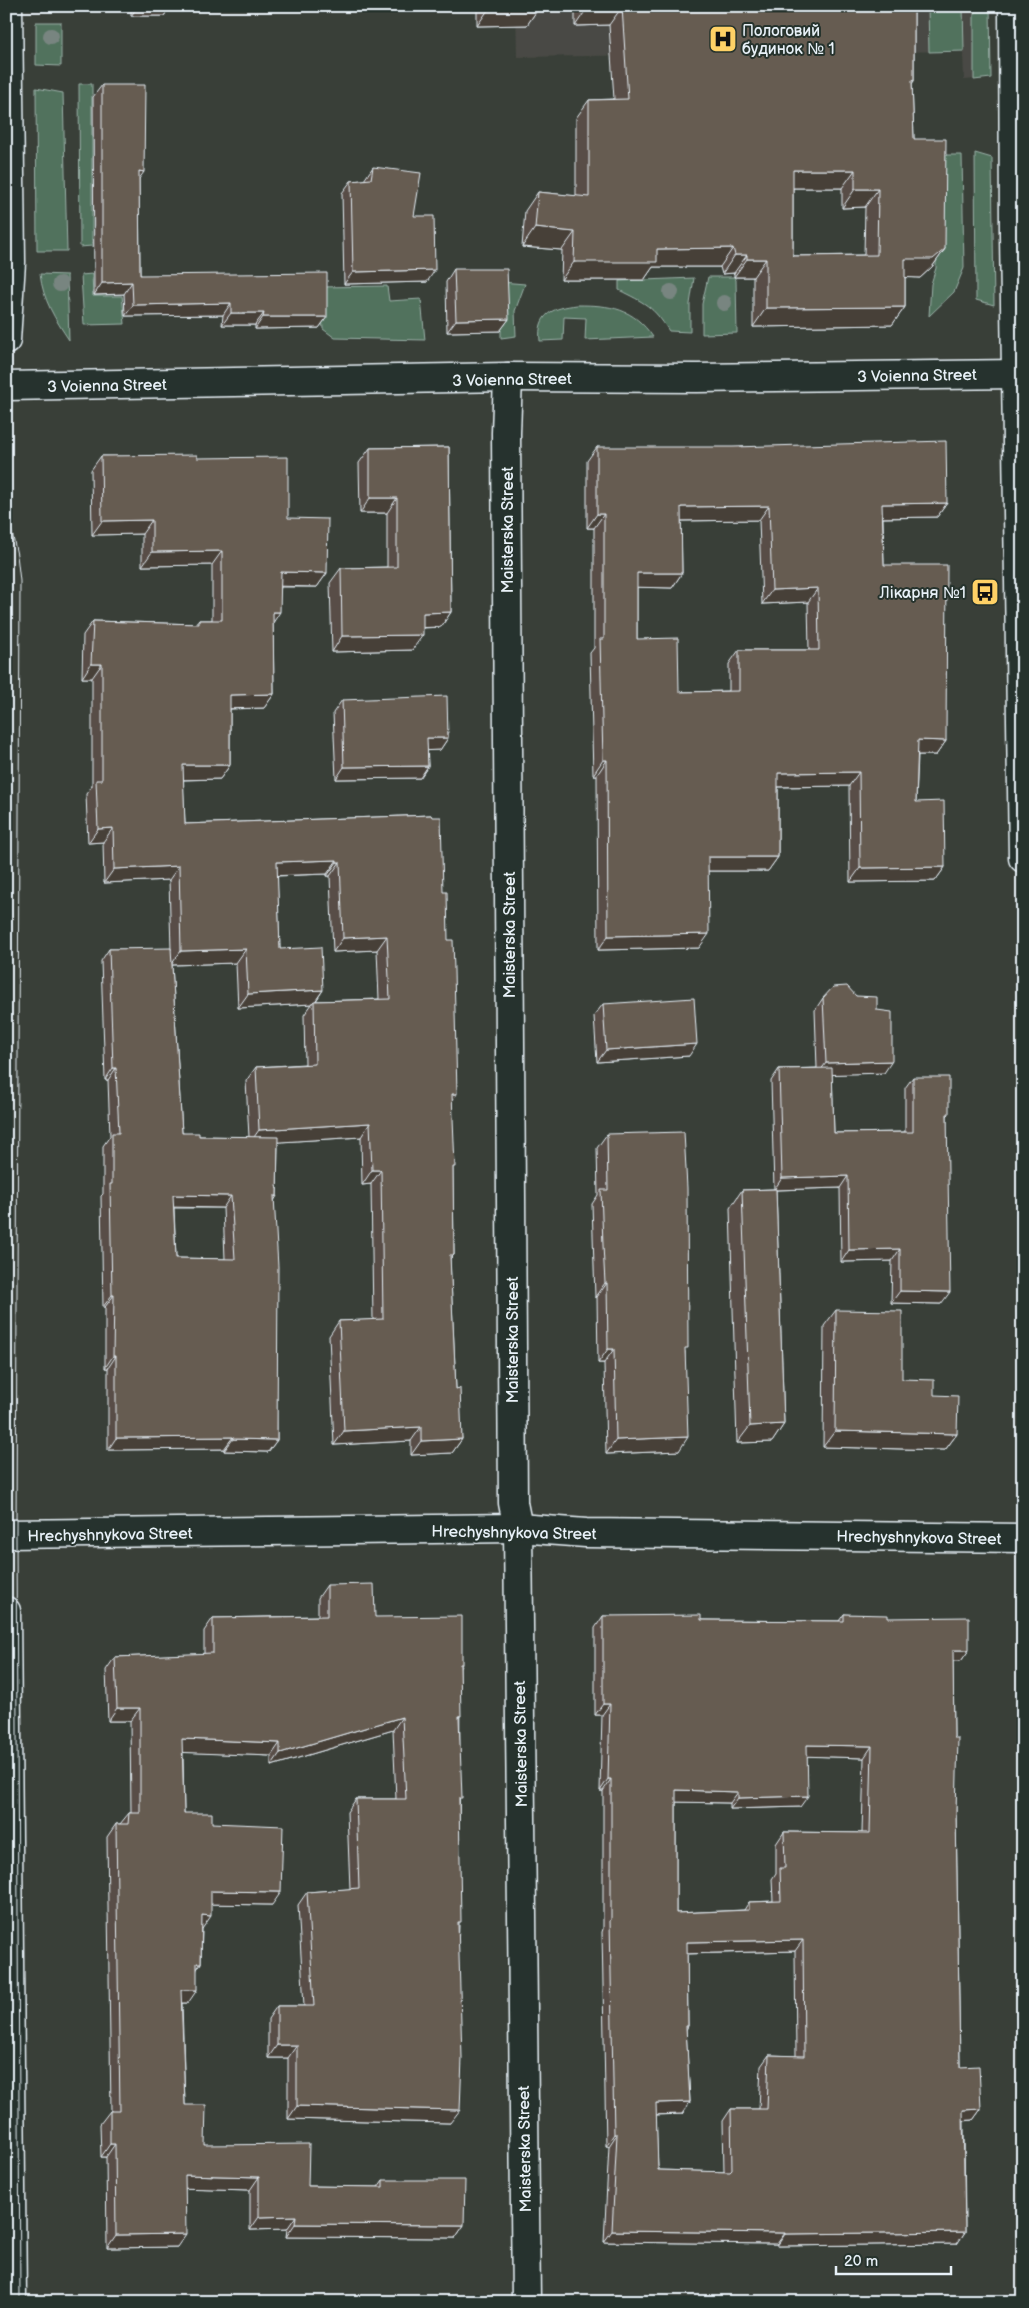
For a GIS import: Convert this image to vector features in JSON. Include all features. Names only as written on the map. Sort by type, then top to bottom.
[{"type":"street","points":[[6,340],[11,262],[8,6]]},
{"type":"street","points":[[1013,6],[1012,99],[1023,858]]},
{"type":"street","name":"3 Voienna Street","points":[[6,386],[508,377],[697,378],[1017,374]]},
{"type":"street","name":"Maisterska Street","points":[[508,377],[506,434],[513,1503],[518,1528],[526,2302]]},
{"type":"street","name":"Hrechyshnykova Street","points":[[6,1534],[518,1528],[606,1533],[1023,1538]]},
{"type":"street","points":[[6,1611],[12,2302]]},
{"type":"shaded area","name":"Пологовий будинок № 1","points":[[516,6],[990,6],[991,78],[964,80],[963,51],[517,57]]},
{"type":"green space","points":[[928,6],[963,6],[964,51],[929,52]]},
{"type":"green space","points":[[974,6],[990,6],[991,78],[974,80]]},
{"type":"green space","points":[[36,22],[61,22],[61,66],[36,65]]},
{"type":"green space","points":[[79,84],[92,84],[92,246],[80,247]]},
{"type":"green space","points":[[36,88],[63,93],[67,251],[37,251]]},
{"type":"green space","points":[[975,153],[992,158],[994,305],[976,300]]},
{"type":"green space","points":[[937,155],[962,155],[964,268],[954,292],[929,316],[931,284],[936,268]]},
{"type":"green space","points":[[40,274],[67,275],[69,340],[54,317],[44,292]]},
{"type":"green space","points":[[92,274],[93,296],[122,296],[125,324],[84,325],[81,275]]},
{"type":"green space","points":[[708,277],[734,277],[736,280],[737,333],[702,334],[702,304]]},
{"type":"green space","points":[[694,278],[690,304],[690,332],[669,331],[653,310],[636,298],[619,290],[619,281]]},
{"type":"green space","points":[[501,282],[525,284],[515,311],[516,336],[501,338]]},
{"type":"green space","points":[[387,286],[389,301],[421,299],[425,340],[335,338],[323,329],[320,287]]},
{"type":"green space","points":[[577,305],[611,307],[620,310],[637,320],[653,337],[585,340],[586,318],[564,317],[563,340],[540,341],[541,324],[548,314],[554,310]]},
{"type":"building","points":[[490,6],[540,6],[490,7]]},
{"type":"building","points":[[914,6],[914,81],[912,80],[914,139],[946,139],[945,249],[933,259],[905,259],[905,307],[766,308],[766,259],[747,259],[747,255],[735,255],[733,248],[657,249],[657,262],[574,262],[575,232],[535,228],[538,192],[589,197],[589,100],[628,99],[622,7],[588,7]],"holes":[[[793,170],[855,170],[855,189],[878,189],[877,255],[793,256]]]},
{"type":"building","points":[[102,85],[145,85],[144,172],[139,171],[140,275],[327,273],[327,317],[263,317],[264,313],[231,313],[231,303],[133,305],[132,282],[102,283]]},
{"type":"building","points":[[373,167],[421,173],[414,216],[434,216],[435,270],[353,272],[351,181],[371,179]]},
{"type":"building","points":[[454,269],[507,269],[509,319],[456,320]]},
{"type":"building","points":[[946,441],[947,503],[882,504],[884,565],[947,565],[946,741],[918,740],[916,802],[944,801],[945,867],[860,868],[859,772],[778,773],[778,857],[708,857],[709,934],[608,936],[607,760],[603,760],[600,639],[604,639],[604,514],[597,514],[597,447],[733,447]],"holes":[[[769,506],[772,590],[818,588],[819,650],[739,650],[739,691],[679,692],[678,638],[637,639],[637,573],[682,573],[681,507]]]},
{"type":"building","points":[[449,447],[451,612],[423,613],[423,635],[342,636],[341,568],[397,567],[397,498],[370,498],[370,448]]},
{"type":"building","points":[[197,455],[197,458],[288,457],[288,518],[328,519],[327,573],[281,572],[280,612],[273,612],[274,694],[230,695],[230,765],[183,765],[185,824],[431,815],[432,817],[441,817],[443,892],[447,892],[448,940],[453,940],[457,1094],[452,1094],[455,1167],[453,1167],[454,1255],[450,1255],[456,1389],[460,1388],[462,1439],[421,1441],[421,1427],[344,1431],[339,1321],[383,1319],[381,1170],[372,1170],[370,1123],[259,1130],[256,1067],[315,1064],[314,1001],[390,999],[387,936],[343,938],[340,862],[337,862],[337,860],[277,862],[280,949],[321,947],[323,990],[248,994],[246,949],[181,951],[179,866],[114,869],[113,828],[98,829],[96,780],[102,780],[102,664],[91,664],[93,621],[199,624],[199,620],[222,620],[222,551],[152,552],[152,520],[102,521],[101,456]]},
{"type":"building","points":[[447,696],[448,738],[427,738],[428,766],[344,767],[342,700]]},
{"type":"building","points":[[171,948],[182,1133],[199,1133],[199,1136],[278,1137],[277,1196],[274,1196],[278,1267],[277,1440],[233,1439],[233,1437],[116,1438],[116,1356],[113,1356],[114,1295],[112,1295],[110,1184],[112,1184],[112,1133],[119,1133],[116,1068],[113,1068],[109,949]],"holes":[[[173,1195],[231,1196],[235,1259],[176,1258]]]},
{"type":"building","points":[[847,986],[856,996],[877,997],[877,1010],[892,1012],[892,1061],[826,1063],[823,998],[833,987]]},
{"type":"building","points":[[694,998],[697,1044],[606,1050],[603,1004]]},
{"type":"building","points":[[832,1068],[834,1133],[913,1132],[913,1077],[949,1077],[949,1114],[947,1114],[950,1292],[900,1291],[900,1249],[849,1250],[848,1176],[782,1178],[779,1069]]},
{"type":"building","points":[[684,1132],[687,1188],[688,1348],[685,1348],[688,1437],[616,1440],[614,1349],[608,1349],[607,1283],[605,1283],[601,1190],[608,1190],[607,1134]]},
{"type":"building","points":[[776,1189],[784,1424],[750,1426],[742,1190]]},
{"type":"building","points":[[836,1310],[902,1311],[902,1379],[934,1380],[934,1395],[958,1396],[957,1434],[835,1431]]},
{"type":"building","points":[[374,1584],[375,1617],[462,1616],[462,1664],[460,1664],[461,1716],[459,1716],[462,1798],[459,1798],[461,1922],[458,1922],[462,2058],[460,2110],[297,2106],[297,2045],[277,2045],[277,2006],[314,2006],[307,1892],[359,1888],[356,1799],[406,1799],[402,1717],[280,1753],[280,1743],[182,1739],[184,1813],[212,1813],[212,1823],[283,1826],[281,1892],[211,1891],[211,1916],[202,1915],[201,1963],[197,1963],[197,1990],[181,1990],[185,2105],[206,2105],[205,2145],[309,2144],[308,2186],[383,2187],[383,2180],[465,2180],[464,2225],[295,2224],[296,2216],[259,2217],[259,2177],[185,2175],[186,2234],[116,2235],[115,2144],[110,2144],[110,2111],[120,2111],[116,1824],[128,1824],[129,1813],[140,1813],[140,1708],[117,1708],[115,1657],[213,1653],[213,1618],[327,1616],[327,1585]]},
{"type":"building","points":[[844,1614],[888,1615],[888,1618],[969,1617],[969,1650],[953,1650],[954,1738],[958,1738],[956,1811],[960,2067],[979,2066],[981,2109],[963,2110],[965,2232],[785,2234],[612,2231],[617,2134],[614,2134],[610,1920],[611,1779],[608,1779],[610,1704],[603,1704],[603,1616],[701,1615],[701,1620],[844,1621]],"holes":[[[807,1745],[872,1746],[870,1833],[784,1832],[785,1868],[780,1868],[781,1901],[749,1902],[749,1910],[676,1913],[676,1790],[738,1792],[738,1798],[808,1796]],[[803,1940],[804,2056],[769,2055],[767,2109],[731,2109],[732,2170],[730,2172],[658,2170],[656,2103],[690,2102],[686,2026],[688,2026],[687,1942]]]},
{"type":"tram line","points":[[6,506],[17,555],[20,581],[16,1536],[20,2302]]},
{"type":"place","name":"Пологовий будинок № 1","points":[[723,39]]},
{"type":"place","name":"Лікарня №1","points":[[985,592]]}]
